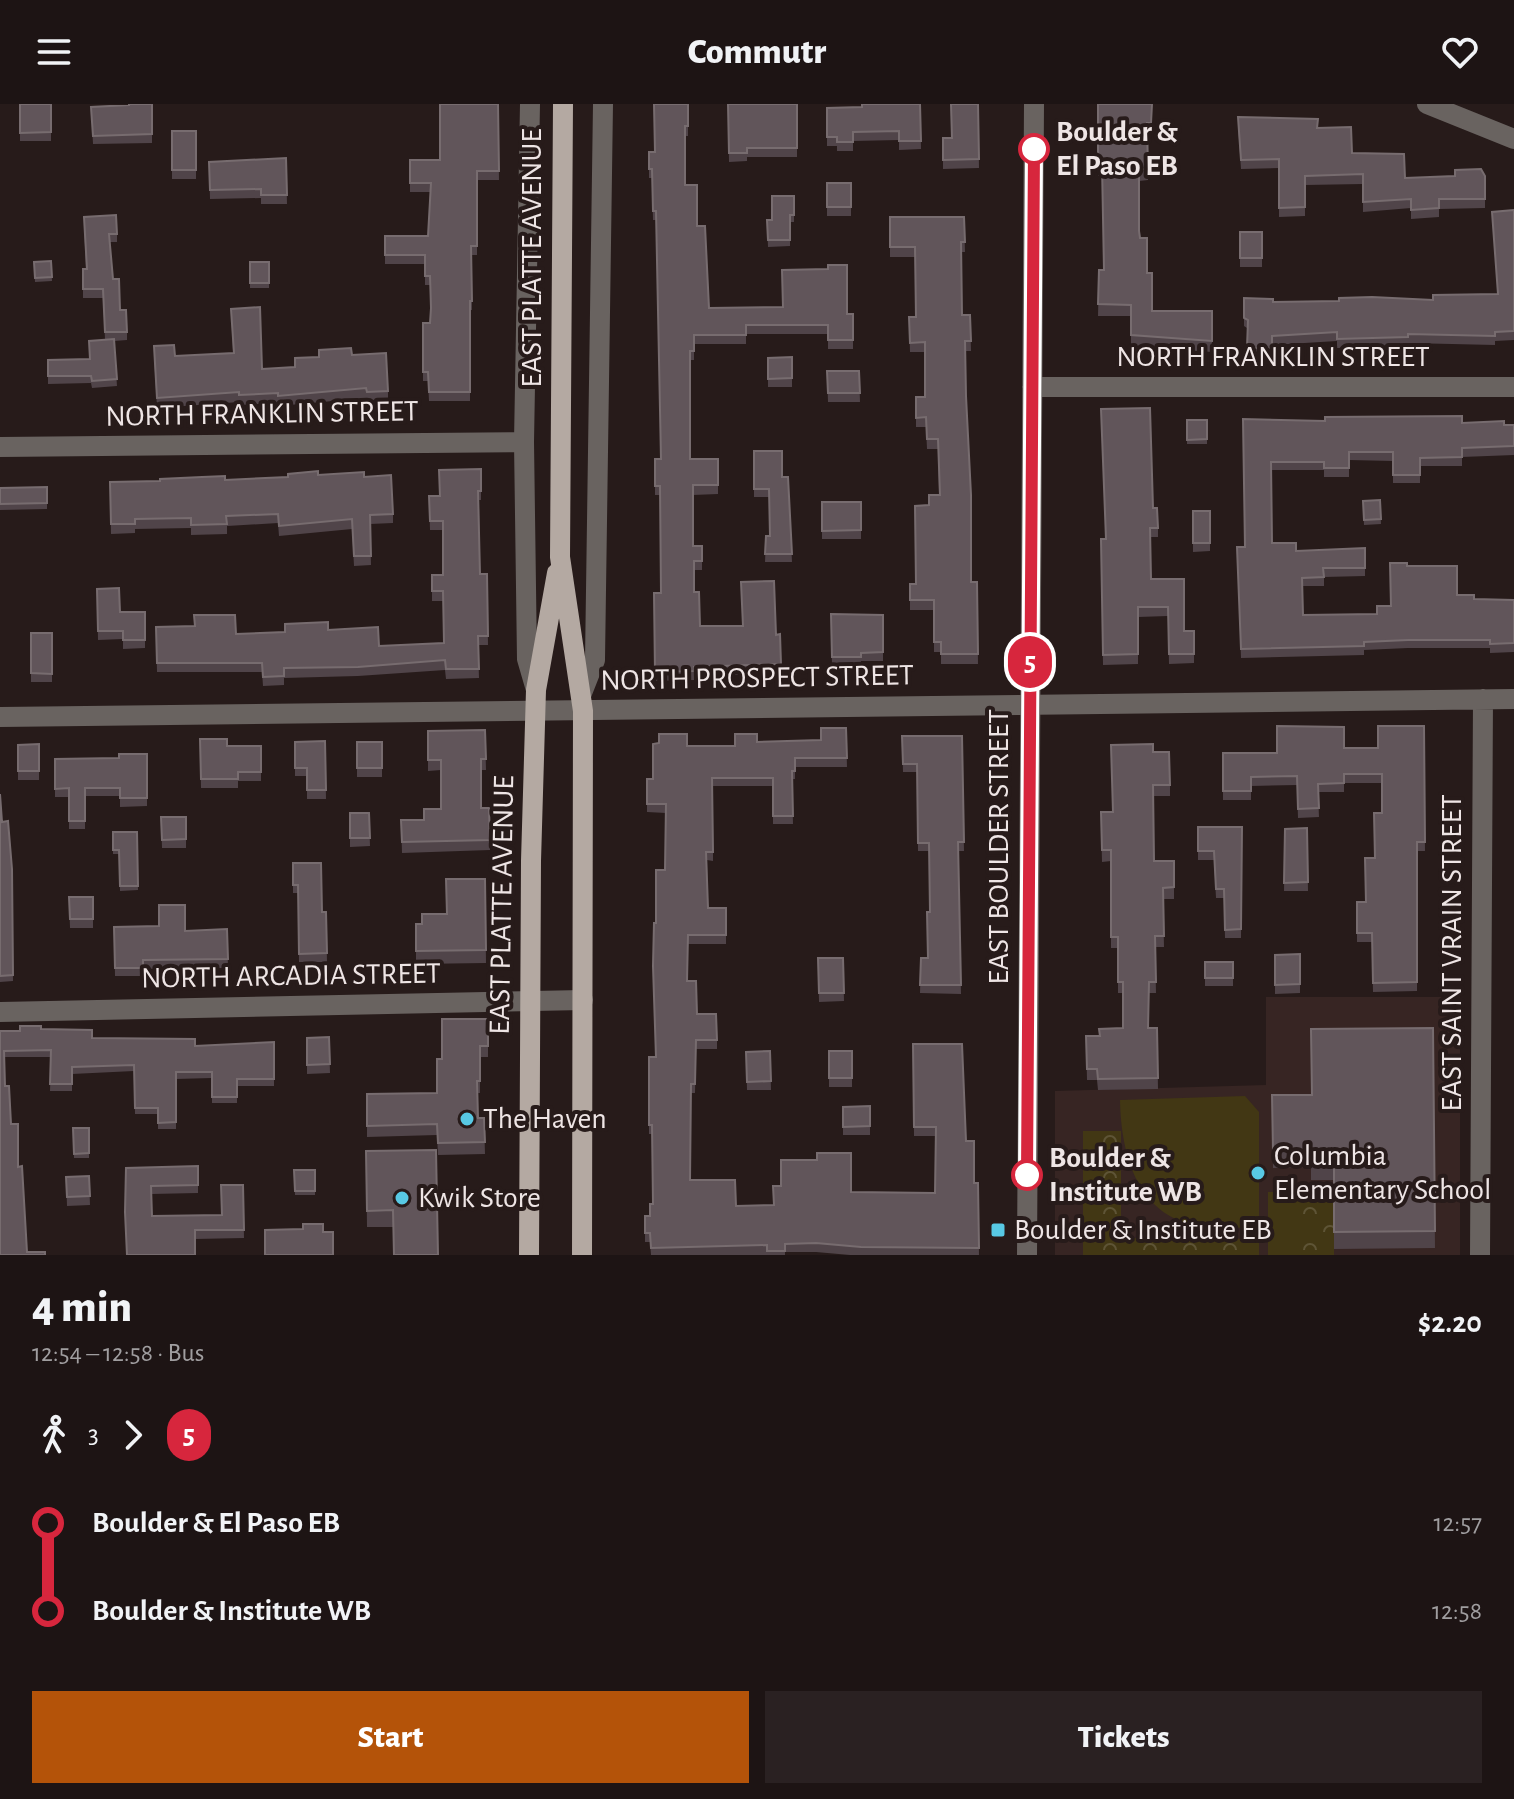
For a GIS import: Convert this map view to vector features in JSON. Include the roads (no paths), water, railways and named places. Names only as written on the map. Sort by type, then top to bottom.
[{"type":"main road","name":"EAST PLATTE AVENUE","points":[[563,104],[560,557],[583,702],[582,1255]]},
{"type":"main road","name":"EAST PLATTE AVENUE","points":[[529,1255],[531,861],[536,690],[560,557]]},
{"type":"street","points":[[530,104],[524,442],[527,659],[536,690]]},
{"type":"street","points":[[583,702],[595,660],[603,104]]},
{"type":"street","name":"EAST BOULDER STREET","points":[[1027,1255],[1034,104]]},
{"type":"street","points":[[1427,104],[1514,139]]},
{"type":"street","name":"NORTH FRANKLIN STREET","points":[[1032,387],[1514,387]]},
{"type":"street","name":"NORTH FRANKLIN STREET","points":[[0,447],[524,442]]},
{"type":"street","name":"EAST SAINT VRAIN STREET","points":[[1480,1255],[1483,699]]},
{"type":"street","name":"NORTH PROSPECT STREET","points":[[0,717],[536,712],[583,702],[807,709],[1030,703],[1514,699]]},
{"type":"street","name":"NORTH ARCADIA STREET","points":[[0,1012],[583,1000]]},
{"type":"place","name":"Boulder & El Paso EB","points":[[1034,149]]},
{"type":"place","name":"The Haven","points":[[467,1119]]},
{"type":"place","name":"Columbia Elementary School","points":[[1258,1173]]},
{"type":"place","name":"Boulder & Institute WB","points":[[1027,1175]]},
{"type":"place","name":"Kwik Store","points":[[402,1198]]},
{"type":"place","name":"Boulder & Institute EB","points":[[998,1230]]}]
